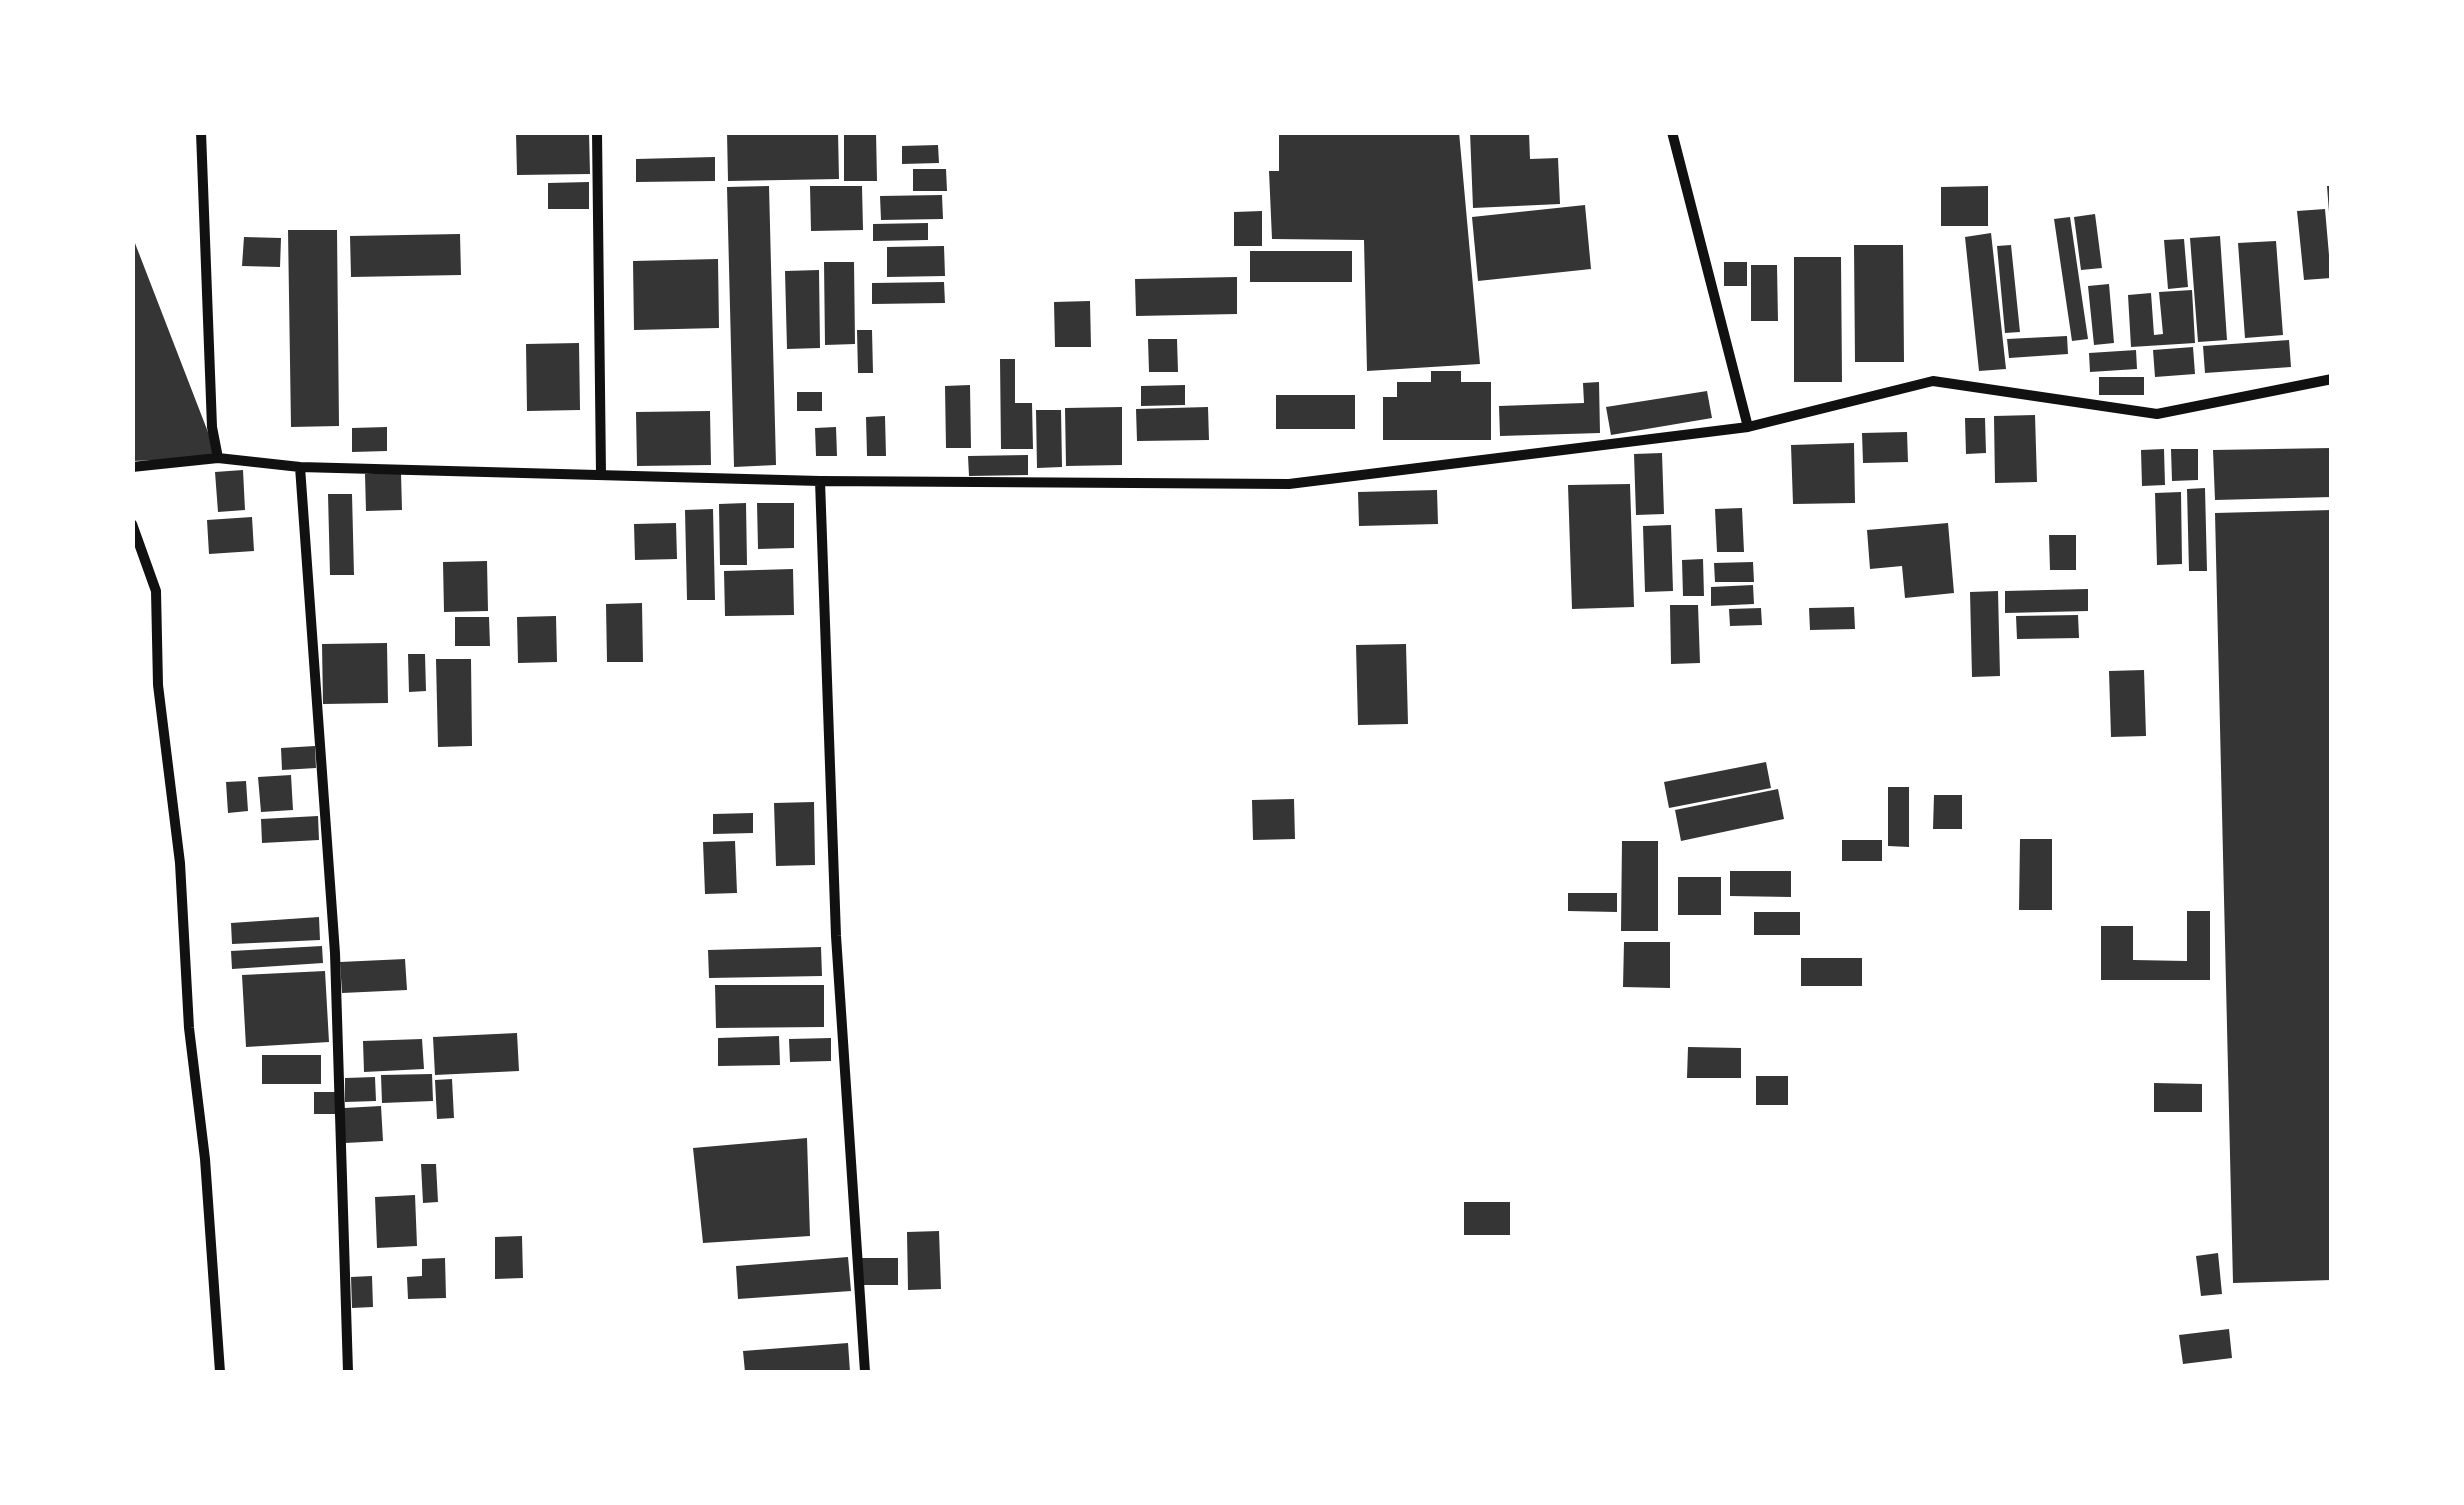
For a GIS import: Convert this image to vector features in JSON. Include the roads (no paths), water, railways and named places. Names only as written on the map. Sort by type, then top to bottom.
[{"type":"street","points":[[201,132],[212,427],[218,458]]},
{"type":"street","points":[[597,132],[601,474]]},
{"type":"street","points":[[1672,132],[1748,427]]},
{"type":"street","points":[[132,467],[218,458],[300,467],[820,481],[1289,484],[1748,427],[1933,382],[2157,414],[2332,379]]},
{"type":"street","points":[[300,467],[334,953],[348,1372]]},
{"type":"street","points":[[820,481],[836,936],[865,1372]]},
{"type":"street","points":[[132,524],[156,592],[158,685],[180,862],[189,1028],[205,1159],[220,1372]]}]
